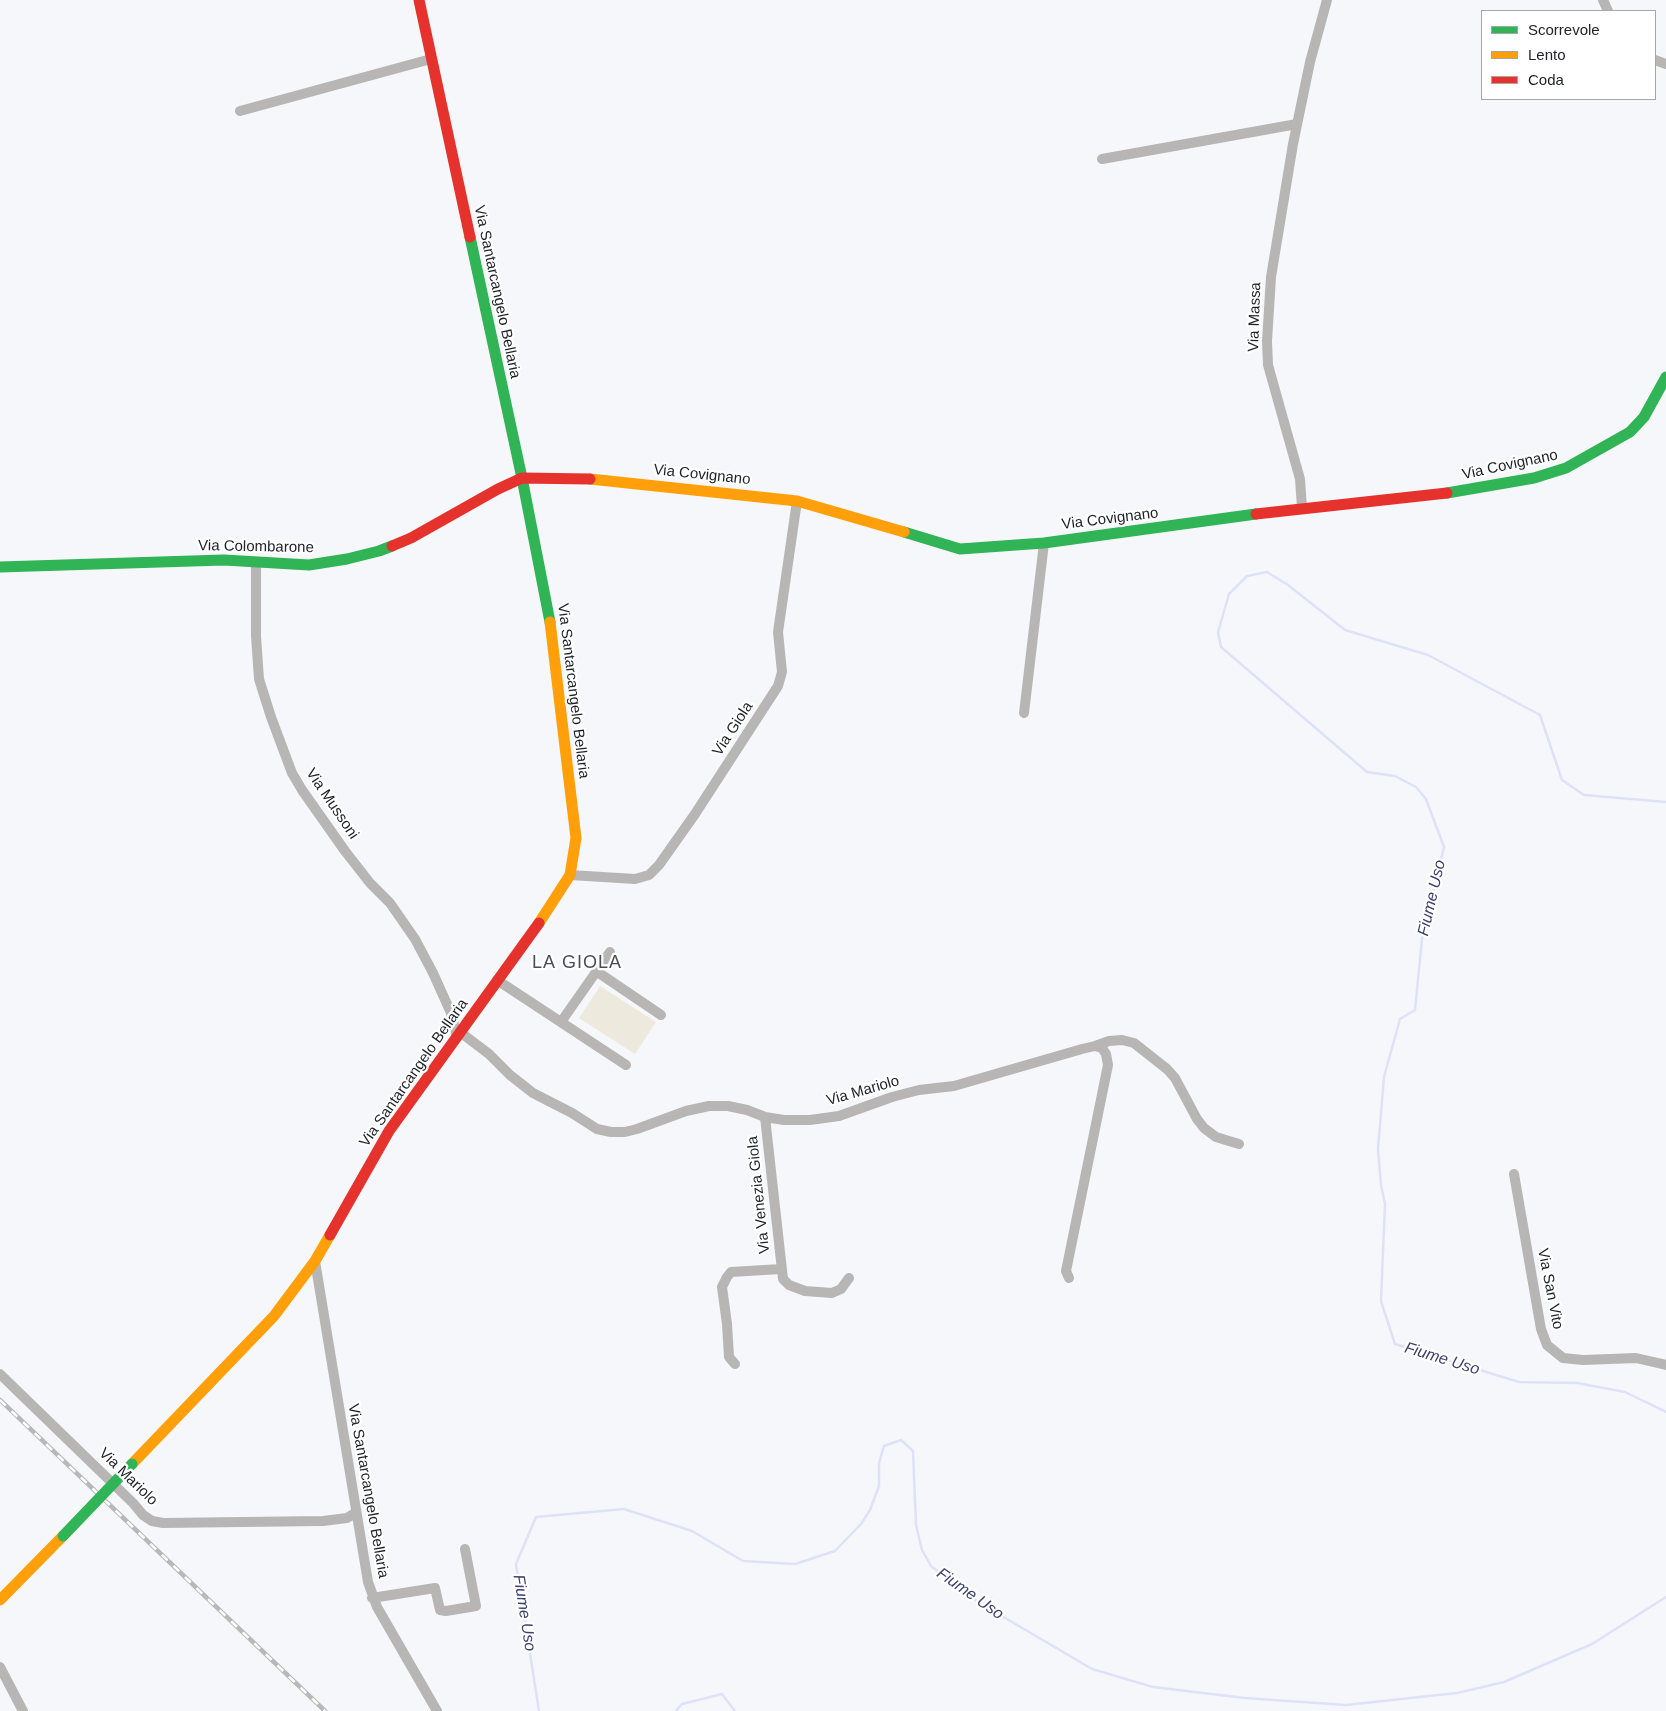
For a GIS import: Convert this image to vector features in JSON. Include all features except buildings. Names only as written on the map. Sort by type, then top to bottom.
[{"type":"street","name":"Via Santarcangelo Bellaria","points":[[0,1600],[274,1316],[314,1260],[389,1131],[552,905],[570,875],[576,838],[552,630],[522,478],[419,0]]},
{"type":"street","name":"Via Massa","points":[[1302,508],[1300,479],[1268,365],[1267,341],[1271,277],[1297,124],[1310,62],[1327,0]]},
{"type":"street","points":[[240,111],[432,59]]},
{"type":"street","points":[[1102,159],[1297,124]]},
{"type":"street","name":"Via Covignano","points":[[522,478],[585,478],[797,501],[960,548],[1044,543],[1302,508],[1441,494],[1534,478],[1566,468],[1630,432],[1644,417],[1666,377]]},
{"type":"street","name":"Via Colombarone","points":[[0,567],[206,560],[309,565],[347,559],[379,551],[411,538],[498,488],[522,478]]},
{"type":"street","name":"Via Giola","points":[[570,875],[635,879],[649,875],[659,865],[695,814],[778,686],[782,672],[778,632],[797,501]]},
{"type":"street","points":[[1024,713],[1044,543]]},
{"type":"street","name":"Via Mussoni","points":[[256,562],[256,636],[259,679],[292,773],[345,851],[370,883],[390,903],[415,939],[433,973],[459,1034]]},
{"type":"street","points":[[561,1022],[610,952]]},
{"type":"street","points":[[596,971],[661,1014]]},
{"type":"street","points":[[497,980],[626,1065]]},
{"type":"street","name":"Via Mariolo","points":[[459,1034],[489,1054],[510,1075],[533,1092],[597,1129],[611,1132],[631,1130],[686,1111],[709,1106],[728,1106],[747,1110],[765,1117],[784,1120],[810,1120],[839,1116],[892,1096],[919,1090],[954,1086],[1109,1041],[1122,1040],[1134,1042],[1167,1069],[1175,1078],[1197,1119],[1204,1128],[1216,1136],[1239,1144]]},
{"type":"street","points":[[1069,1278],[1066,1271],[1108,1065],[1106,1054],[1102,1048],[1095,1046]]},
{"type":"street","name":"Via Venezia Giola","points":[[765,1117],[783,1279],[789,1286],[805,1291],[832,1292],[841,1288],[849,1278]]},
{"type":"street","name":"Via San Vito","points":[[1514,1174],[1546,1346],[1564,1358],[1583,1360],[1636,1358],[1666,1365]]},
{"type":"street","name":"Via Santarcangelo Bellaria","points":[[314,1260],[355,1513],[372,1598],[437,1711]]},
{"type":"street","name":"Via Venezia Giola","points":[[735,1364],[729,1357],[722,1287],[731,1272],[781,1269]]},
{"type":"street","name":"Via Mariolo","points":[[0,1374],[133,1503],[143,1515],[152,1521],[163,1523],[323,1521],[347,1518],[355,1513]]},
{"type":"street","points":[[372,1598],[435,1588],[440,1610],[446,1611],[476,1606],[465,1549]]},
{"type":"street","points":[[0,1667],[23,1711]]},
{"type":"shaded area","points":[[600,986],[656,1022],[635,1054],[579,1018]]},
{"type":"waterway","name":"Fiume Uso","points":[[1666,802],[1584,795],[1562,780],[1540,715],[1428,655],[1345,630],[1288,585],[1267,572],[1247,576],[1229,594],[1218,632],[1221,647],[1367,772],[1395,776],[1416,787],[1426,799],[1444,847],[1422,939],[1415,1010],[1400,1019],[1384,1077],[1378,1149],[1381,1185],[1385,1204],[1381,1301],[1395,1344],[1519,1382],[1577,1383],[1625,1392],[1666,1412]]},
{"type":"waterway","name":"Fiume Uso","points":[[539,1711],[516,1564],[536,1517],[624,1509],[692,1531],[743,1561],[795,1564],[835,1551],[861,1524],[870,1510],[879,1486],[879,1463],[884,1446],[901,1440],[913,1451],[916,1525],[922,1550],[931,1566],[978,1602],[1092,1669],[1153,1687],[1245,1698],[1346,1705],[1457,1693],[1504,1682],[1592,1644],[1666,1597]]},
{"type":"waterway","name":"Fiume Uso","points":[[676,1711],[682,1704],[722,1694],[735,1711]]},
{"type":"railway","points":[[0,1400],[325,1711]]},
{"type":"traffic: fast","points":[[470,237],[522,478],[550,622]]},
{"type":"traffic: fast","points":[[1447,493],[1534,478],[1566,468],[1630,432],[1644,417],[1666,377]]},
{"type":"traffic: fast","points":[[904,532],[960,549],[1044,543],[1256,514]]},
{"type":"traffic: fast","points":[[0,567],[224,560],[309,565],[347,559],[392,546]]},
{"type":"traffic: fast","points":[[63,1536],[132,1464]]},
{"type":"traffic: slow","points":[[590,479],[797,501],[904,532]]},
{"type":"traffic: slow","points":[[539,923],[570,875],[576,838],[550,622]]},
{"type":"traffic: slow","points":[[132,1464],[274,1316],[315,1261],[330,1235]]},
{"type":"traffic: slow","points":[[0,1600],[63,1536]]},
{"type":"traffic: jam","points":[[419,0],[470,237]]},
{"type":"traffic: jam","points":[[392,546],[411,538],[498,489],[522,478],[590,479]]},
{"type":"traffic: jam","points":[[1256,514],[1447,493]]},
{"type":"traffic: jam","points":[[330,1235],[389,1131],[539,923]]},
{"type":"district","name":"LA GIOLA","points":[[577,963]]}]
